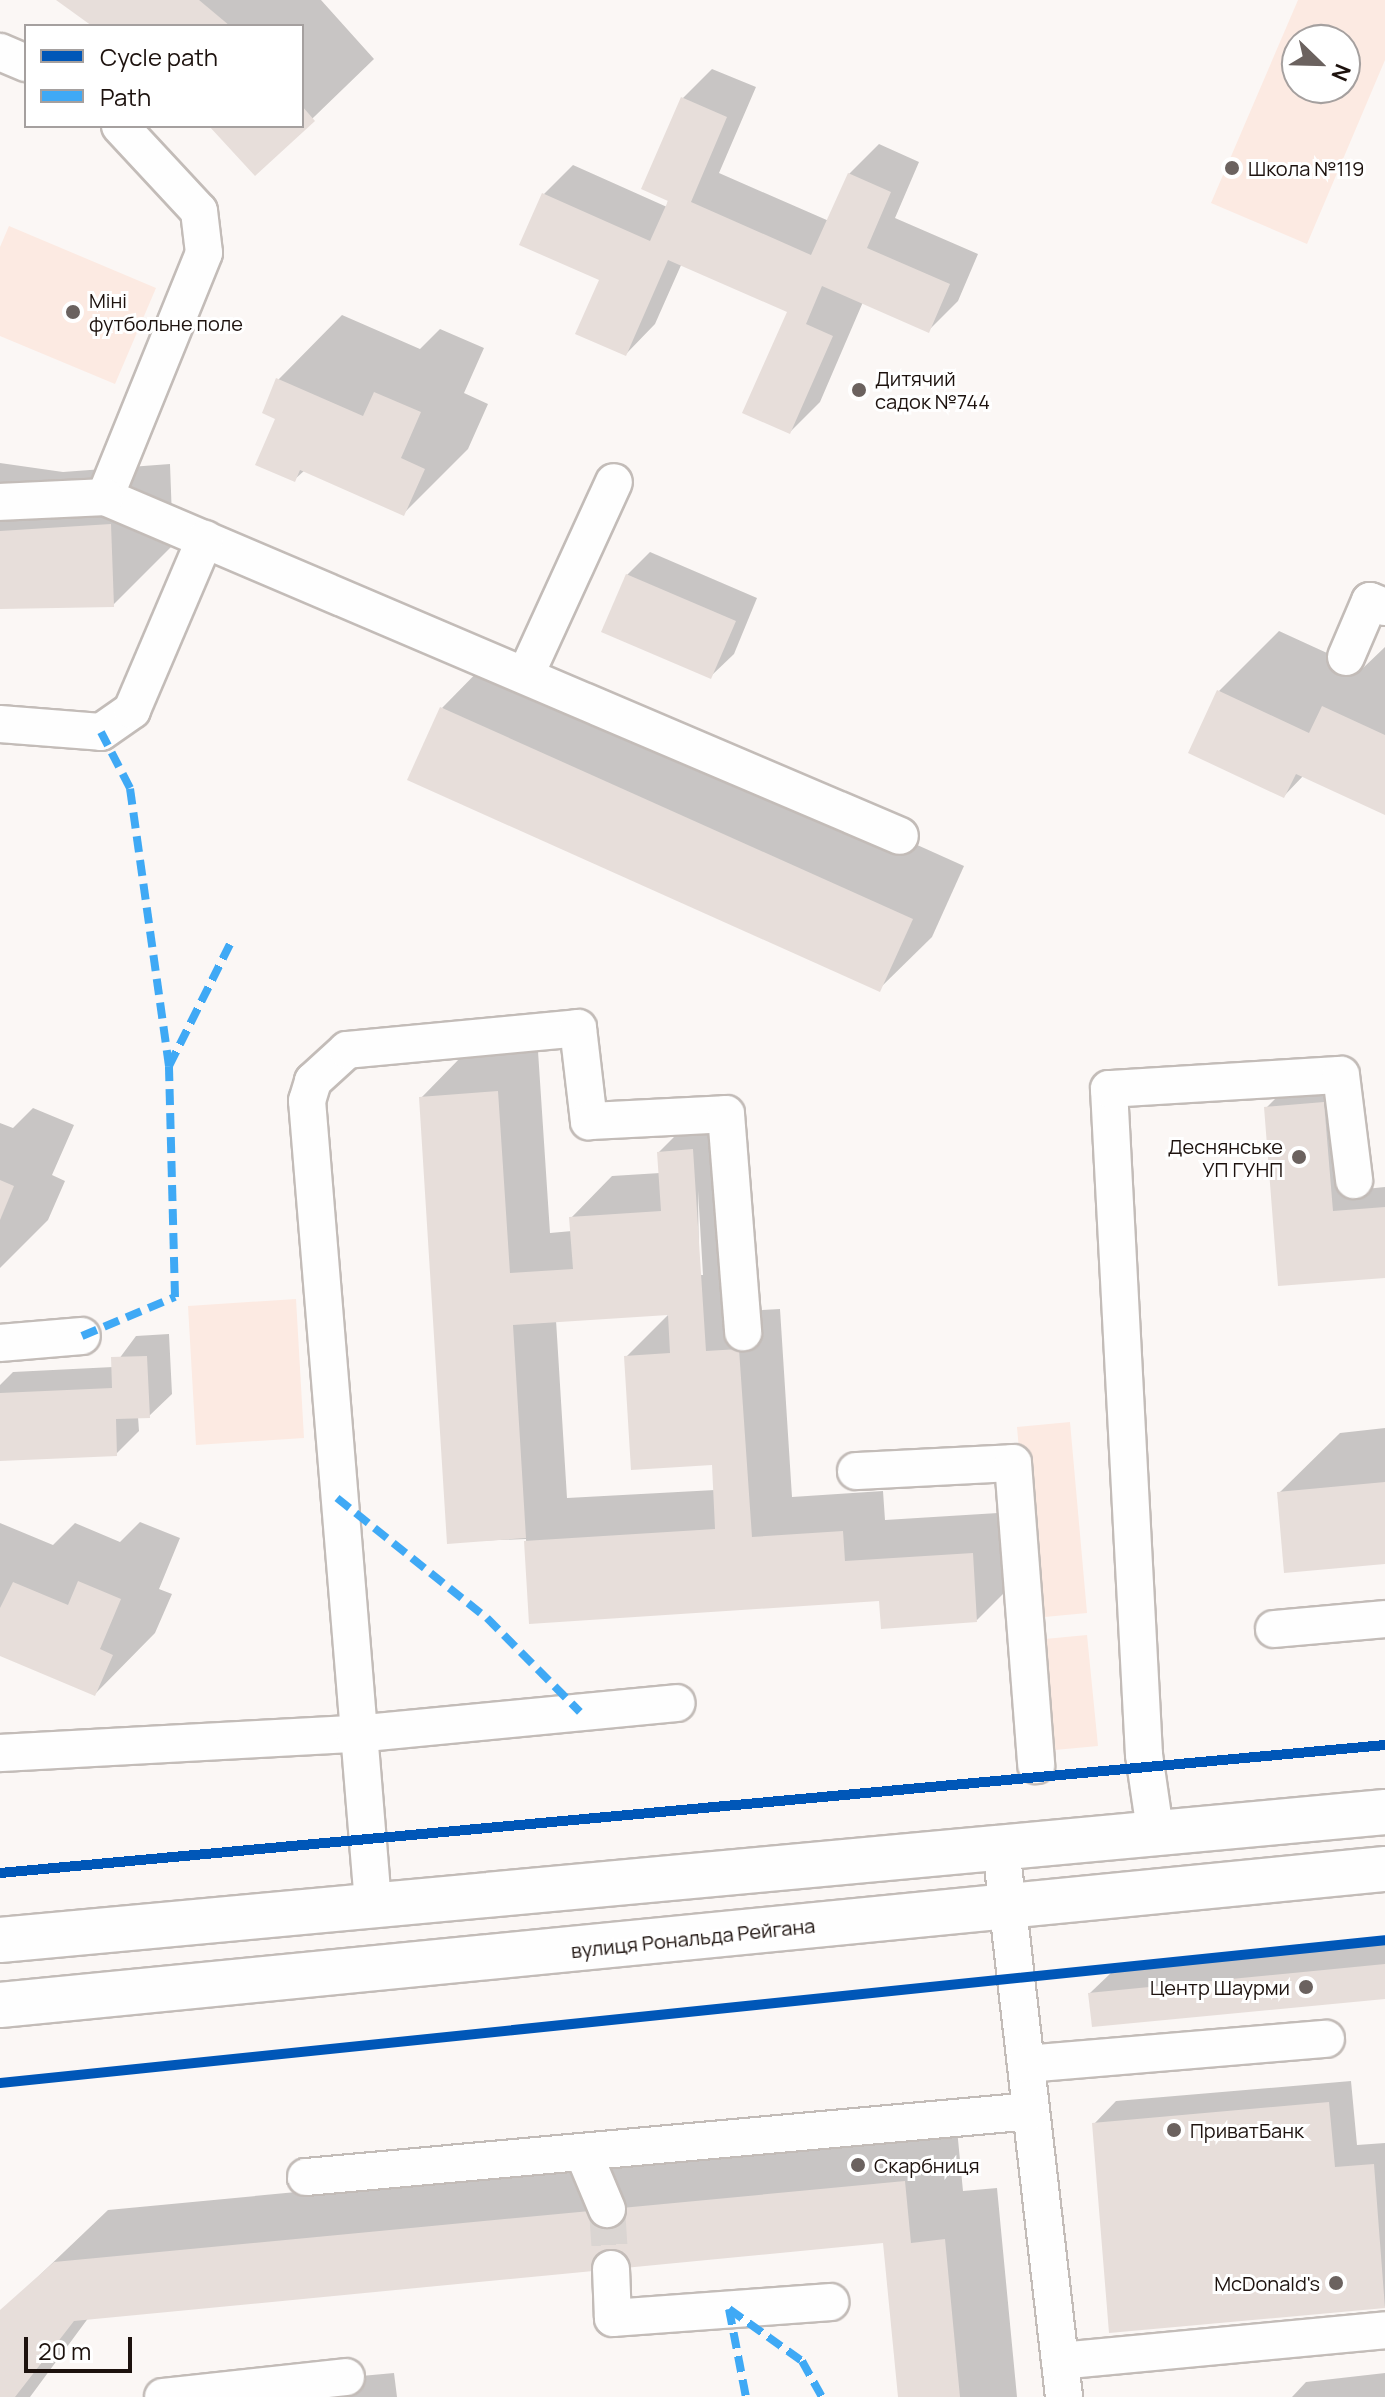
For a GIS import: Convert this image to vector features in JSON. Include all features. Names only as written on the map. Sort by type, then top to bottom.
[{"type":"main road","points":[[0,1940],[373,1903],[1001,1848],[1155,1830],[1385,1812]]},
{"type":"main road","name":"вулиця Рональда Рейгана","points":[[0,2005],[1385,1869]]},
{"type":"lane","points":[[0,52],[24,62]]},
{"type":"lane","points":[[105,497],[204,253],[199,211],[122,128]]},
{"type":"lane","points":[[526,674],[614,482]]},
{"type":"lane","points":[[0,502],[105,497],[900,836]]},
{"type":"lane","points":[[0,724],[101,732],[132,710],[205,539]]},
{"type":"lane","points":[[1346,657],[1370,601],[1385,607]]},
{"type":"lane","points":[[373,1903],[355,1734],[307,1101],[328,1062],[347,1050],[578,1028],[589,1121],[726,1114],[743,1332]]},
{"type":"lane","points":[[1155,1830],[1144,1755],[1109,1089],[1341,1075],[1354,1180]]},
{"type":"lane","points":[[0,1343],[82,1336]]},
{"type":"lane","points":[[856,1471],[1013,1463],[1036,1765]]},
{"type":"lane","points":[[1274,1629],[1385,1619]]},
{"type":"lane","points":[[0,1753],[355,1734],[677,1703]]},
{"type":"lane","points":[[1001,1848],[1064,2397]]},
{"type":"lane","points":[[1026,2064],[1326,2039]]},
{"type":"lane","points":[[306,2177],[1031,2111]]},
{"type":"lane","points":[[583,2152],[607,2209]]},
{"type":"lane","points":[[611,2269],[613,2318],[830,2302]]},
{"type":"lane","points":[[1060,2361],[1385,2330]]},
{"type":"lane","points":[[163,2397],[346,2377]]},
{"type":"shaded area","points":[[1298,0],[1385,0],[1385,60],[1307,244],[1211,203],[1281,40],[1281,104],[1361,104],[1361,24],[1288,24]]},
{"type":"shaded area","name":"Міні футбольне поле","points":[[9,226],[156,288],[115,384],[0,336],[0,247]]},
{"type":"shaded area","points":[[296,1299],[304,1438],[196,1445],[188,1306]]},
{"type":"shaded area","points":[[1070,1422],[1087,1613],[1034,1618],[1017,1427]]},
{"type":"shaded area","points":[[1087,1635],[1098,1746],[1044,1751],[1034,1640]]},
{"type":"building","points":[[56,0],[199,0],[228,24],[89,24]]},
{"type":"building","points":[[681,97],[727,117],[691,202],[811,255],[848,173],[891,192],[867,248],[950,284],[929,333],[822,286],[806,324],[833,336],[790,434],[742,413],[787,312],[668,260],[626,356],[575,334],[599,280],[519,245],[542,193],[650,241],[668,201],[641,189]]},
{"type":"building","points":[[304,108],[315,121],[255,176],[211,128],[304,128]]},
{"type":"building","points":[[276,378],[363,416],[374,392],[421,412],[401,458],[425,469],[404,516],[300,470],[295,482],[255,465],[275,419],[262,413]]},
{"type":"building","points":[[111,524],[114,607],[0,609],[0,531]]},
{"type":"building","points":[[626,574],[736,621],[711,679],[601,632]]},
{"type":"building","points":[[1217,690],[1309,733],[1322,706],[1385,735],[1385,815],[1296,774],[1284,798],[1188,753]]},
{"type":"building","points":[[440,707],[913,919],[880,992],[407,780]]},
{"type":"building","points":[[498,1091],[510,1273],[573,1269],[569,1217],[661,1211],[657,1152],[693,1149],[706,1351],[739,1349],[752,1537],[843,1531],[845,1561],[973,1553],[977,1622],[881,1629],[879,1601],[529,1624],[524,1541],[715,1529],[712,1465],[631,1470],[624,1356],[670,1353],[668,1315],[513,1325],[526,1538],[447,1544],[419,1097]]},
{"type":"building","name":"Деснянське УП ГУНП","points":[[1324,1102],[1333,1211],[1385,1207],[1385,1278],[1278,1286],[1264,1107]]},
{"type":"building","points":[[0,1180],[14,1186],[0,1220]]},
{"type":"building","points":[[147,1356],[150,1418],[116,1419],[117,1456],[0,1461],[0,1393],[112,1388],[111,1357]]},
{"type":"building","points":[[1385,1482],[1385,1564],[1284,1573],[1277,1492]]},
{"type":"building","points":[[78,1581],[121,1599],[100,1649],[113,1655],[95,1696],[0,1656],[0,1608],[13,1582],[68,1605]]},
{"type":"building","points":[[1385,1964],[1385,1999],[1092,2027],[1088,1993]]},
{"type":"building","points":[[1329,2102],[1335,2167],[1374,2164],[1385,2308],[1109,2333],[1092,2123]]},
{"type":"building","points":[[905,2181],[911,2243],[945,2239],[960,2397],[898,2397],[883,2243],[74,2321],[15,2397],[0,2397],[0,2310],[54,2262]]},
{"type":"tunnel","points":[[607,2209],[611,2269]]},
{"type":"marked path","points":[[82,1336],[175,1297],[169,1066],[130,788],[101,732]]},
{"type":"marked path","points":[[169,1066],[230,944]]},
{"type":"marked path","points":[[337,1498],[487,1618],[580,1712]]},
{"type":"marked path","points":[[729,2309],[802,2361],[822,2397]]},
{"type":"marked path","points":[[729,2309],[746,2397]]},
{"type":"cycle path","points":[[0,1873],[1385,1745]]},
{"type":"cycle path","points":[[0,2083],[1385,1940]]},
{"type":"place","name":"Школа №119","points":[[1232,168]]},
{"type":"place","name":"Міні футбольне поле","points":[[73,312]]},
{"type":"place","name":"Дитячий садок №744","points":[[859,390]]},
{"type":"place","name":"Деснянське УП ГУНП","points":[[1299,1157]]},
{"type":"place","name":"Центр Шаурми","points":[[1306,1987]]},
{"type":"place","name":"ПриватБанк","points":[[1174,2130]]},
{"type":"place","name":"Скарбниця","points":[[858,2165]]},
{"type":"place","name":"McDonald's","points":[[1336,2283]]}]
